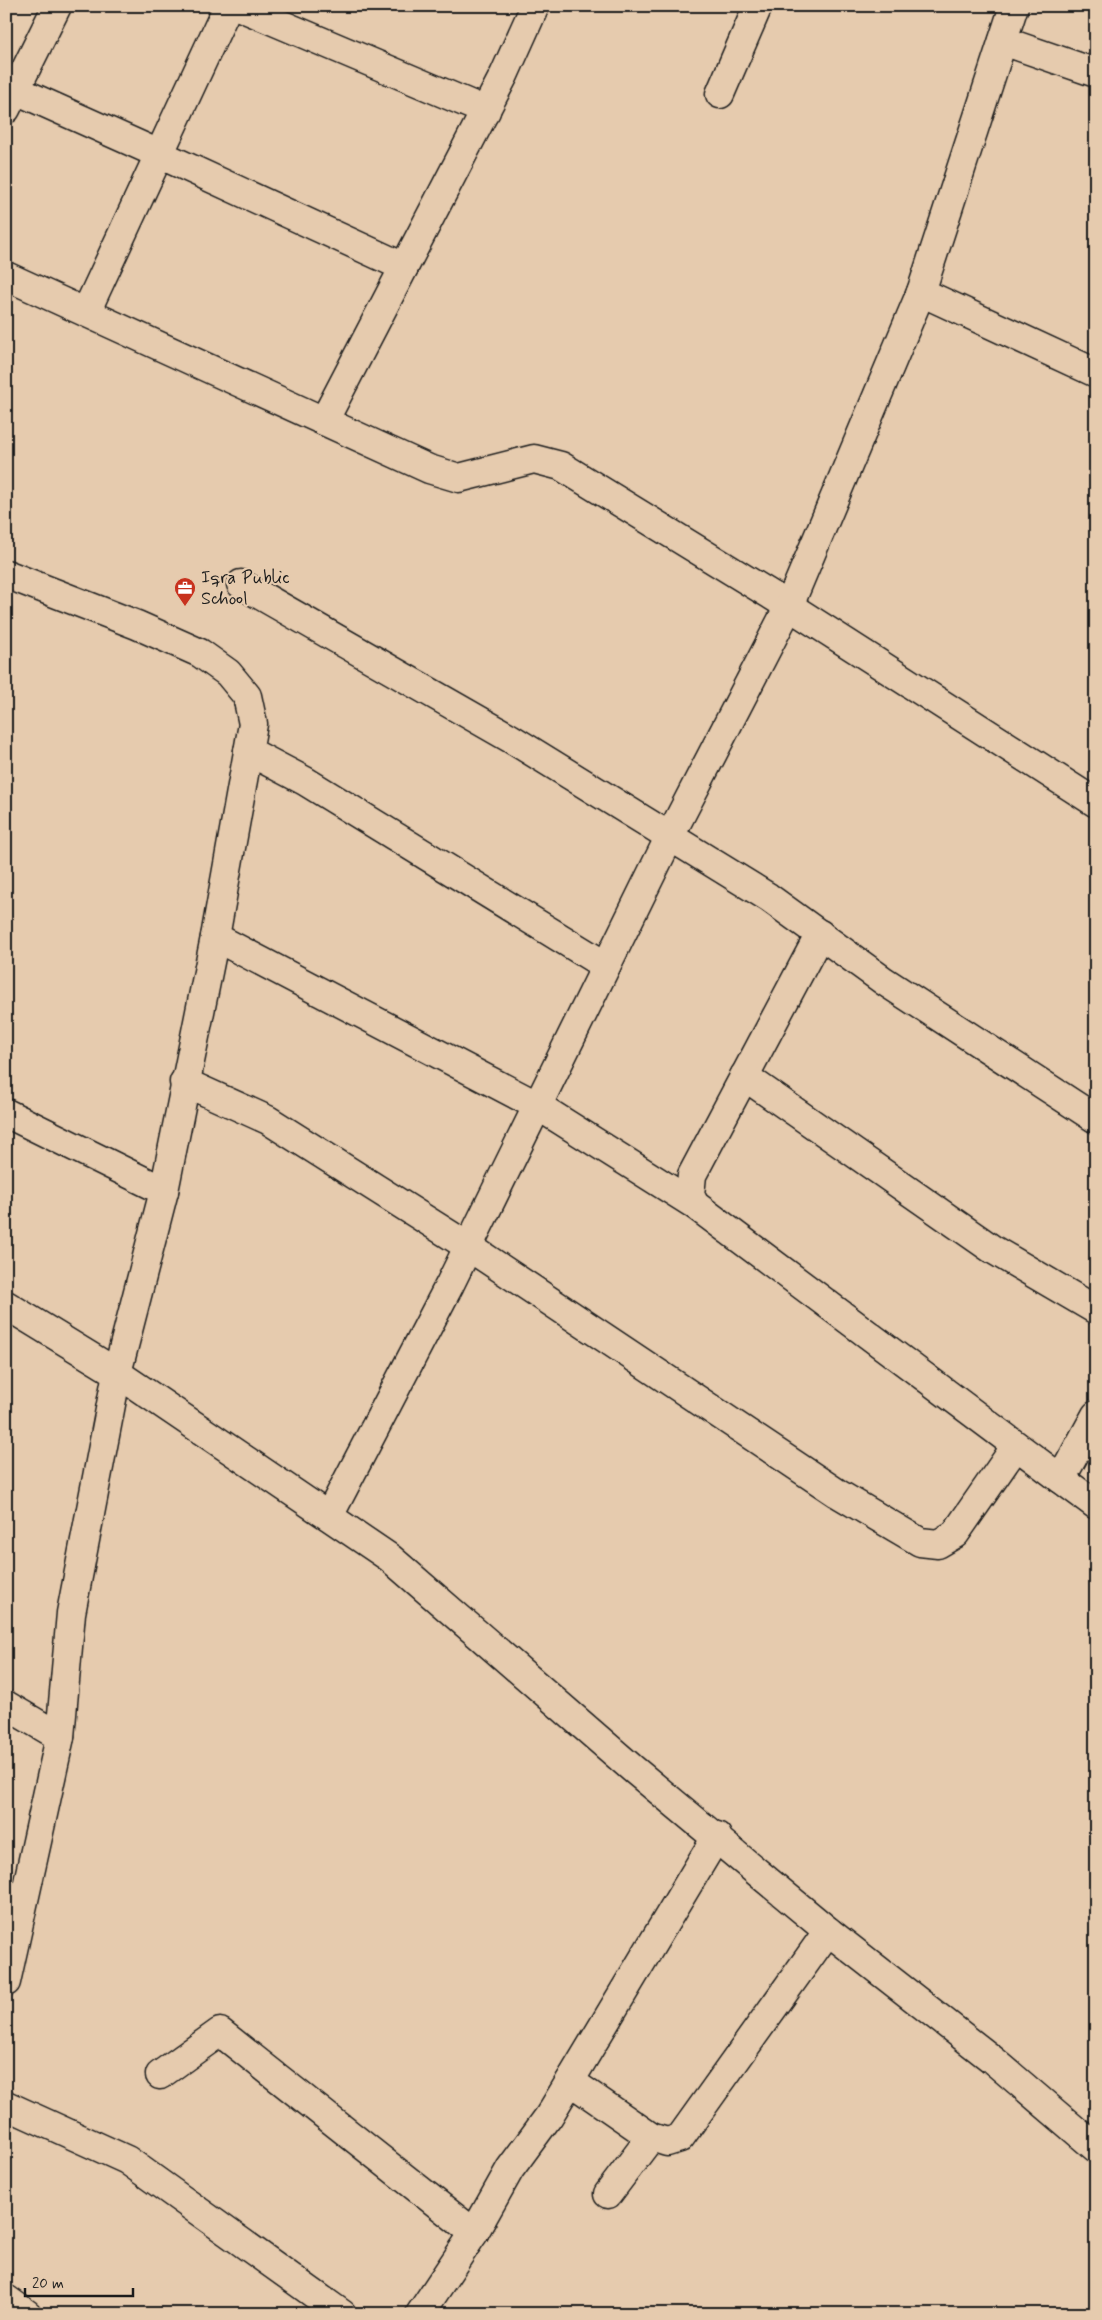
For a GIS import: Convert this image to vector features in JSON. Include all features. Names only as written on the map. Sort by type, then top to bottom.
[{"type":"street","points":[[58,6],[11,100],[159,154],[404,267]]},
{"type":"street","points":[[86,312],[228,6]]},
{"type":"street","points":[[238,6],[486,111]]},
{"type":"street","points":[[324,421],[486,111],[535,6]]},
{"type":"street","points":[[720,94],[758,6]]},
{"type":"street","points":[[329,1516],[469,1247],[670,836],[789,606],[921,292],[1014,6]]},
{"type":"street","points":[[1003,41],[1096,73]]},
{"type":"street","points":[[6,276],[429,469],[459,478],[534,459],[561,466],[789,606],[1096,803]]},
{"type":"street","points":[[921,292],[1096,373]]},
{"type":"street","points":[[6,574],[155,633],[200,654],[228,673],[247,696],[253,724],[215,937],[184,1082],[164,1191],[117,1373],[71,1613],[60,1737],[6,1982]]},
{"type":"street","points":[[241,584],[510,738],[768,897],[884,981],[1096,1119]]},
{"type":"street","points":[[248,750],[305,781],[606,966]]},
{"type":"street","points":[[695,1205],[690,1195],[692,1175],[820,934]]},
{"type":"street","points":[[215,937],[538,1106],[695,1205],[1096,1504]]},
{"type":"street","points":[[744,1076],[992,1249],[1096,1310]]},
{"type":"street","points":[[184,1082],[268,1120],[469,1247],[837,1493],[920,1542],[938,1544],[954,1534],[1016,1446]]},
{"type":"street","points":[[6,1113],[164,1191]]},
{"type":"street","points":[[6,1304],[117,1373],[390,1558],[633,1769],[717,1836],[828,1931],[993,2060],[1096,2148]]},
{"type":"street","points":[[1060,1479],[1096,1415]]},
{"type":"street","points":[[6,1705],[60,1737]]},
{"type":"street","points":[[420,2314],[474,2233],[510,2169],[548,2116],[570,2081],[717,1836]]},
{"type":"street","points":[[570,2081],[651,2137],[667,2142],[680,2138],[828,1931]]},
{"type":"street","points":[[160,2075],[220,2032],[474,2233]]},
{"type":"street","points":[[6,2105],[127,2160],[342,2314]]},
{"type":"street","points":[[608,2194],[651,2137]]},
{"type":"street","points":[[6,2299],[27,2314]]},
{"type":"place","name":"Iqra Public School","points":[[185,607]]}]
